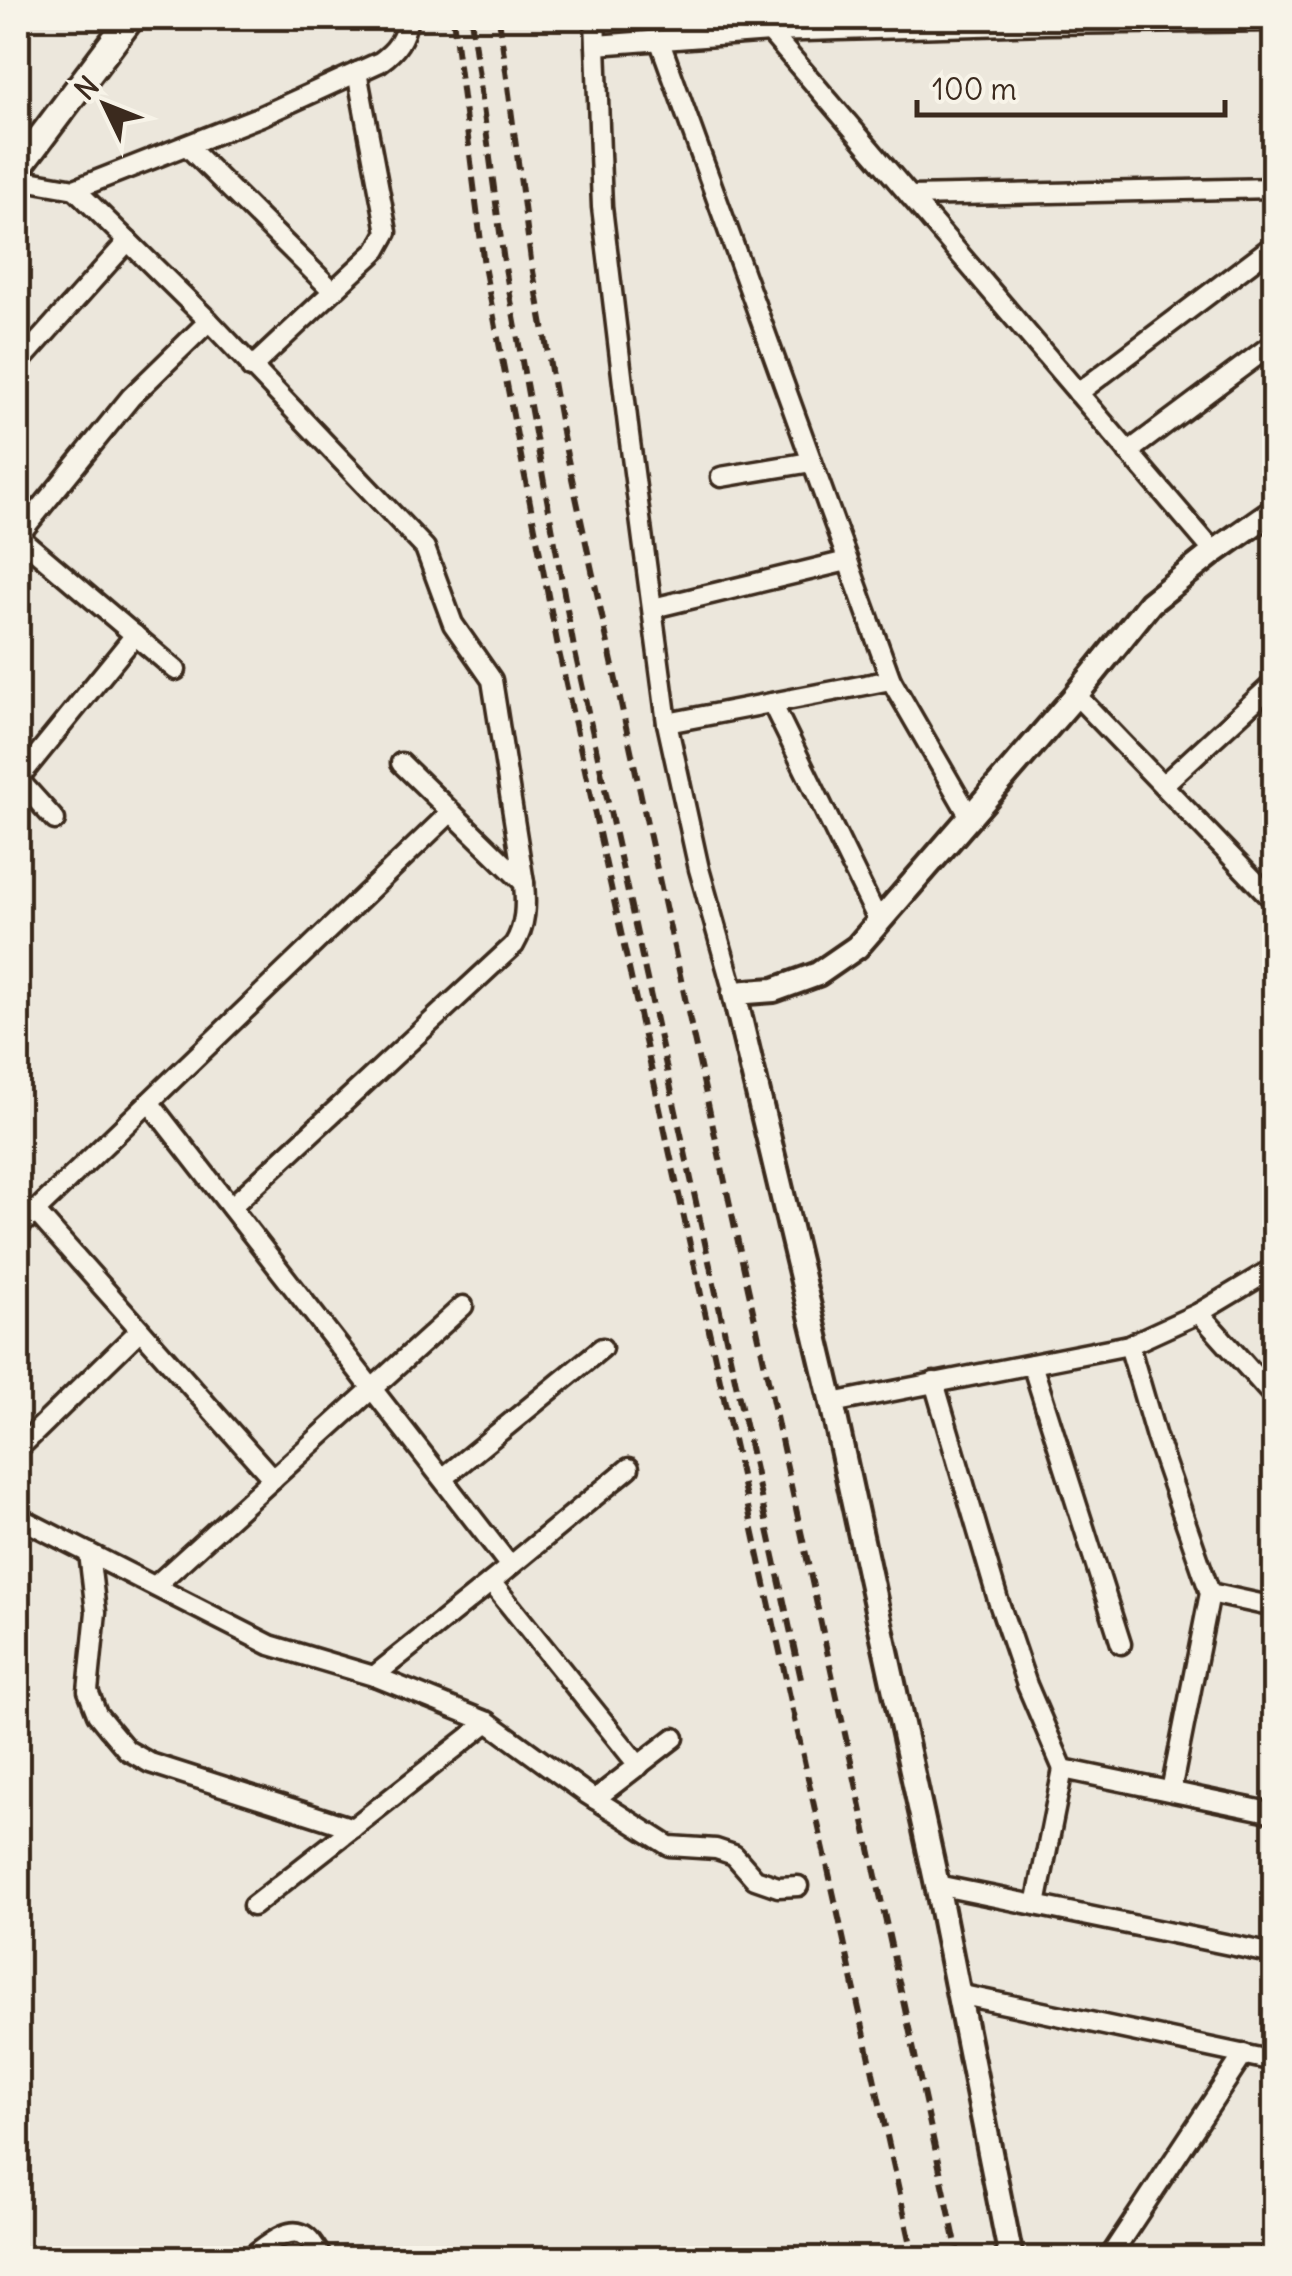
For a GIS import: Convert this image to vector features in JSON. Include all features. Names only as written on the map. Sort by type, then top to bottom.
[{"type":"main road","points":[[21,154],[131,18]]},
{"type":"street","points":[[76,190],[262,116],[357,72],[394,52],[404,37],[408,18]]},
{"type":"street","points":[[595,18],[602,207],[667,723],[699,869],[734,993],[832,1403],[936,1884],[1011,2258]]},
{"type":"street","points":[[596,45],[660,42],[769,25],[1274,21]]},
{"type":"street","points":[[769,25],[1214,552]]},
{"type":"street","points":[[660,42],[890,680],[970,817]]},
{"type":"street","points":[[251,368],[377,250],[387,232],[357,72]]},
{"type":"street","points":[[187,146],[334,291]]},
{"type":"street","points":[[18,178],[76,190],[209,321],[425,548],[452,624],[492,680],[526,901],[524,920],[514,944],[231,1207]]},
{"type":"street","points":[[910,196],[1274,188]]},
{"type":"street","points":[[18,364],[128,241]]},
{"type":"street","points":[[1078,393],[1274,245]]},
{"type":"street","points":[[176,670],[18,536],[131,397],[209,321]]},
{"type":"street","points":[[1128,452],[1274,343]]},
{"type":"street","points":[[721,477],[812,462]]},
{"type":"street","points":[[734,993],[774,990],[818,974],[857,947],[1076,695],[1150,603],[1274,510]]},
{"type":"street","points":[[654,608],[848,561]]},
{"type":"street","points":[[55,820],[18,779],[135,635]]},
{"type":"street","points":[[667,723],[890,680]]},
{"type":"street","points":[[1163,786],[1274,684]]},
{"type":"street","points":[[1076,695],[1274,901]]},
{"type":"street","points":[[772,703],[879,922]]},
{"type":"street","points":[[401,762],[524,883]]},
{"type":"street","points":[[18,1228],[451,812]]},
{"type":"street","points":[[149,1102],[510,1566]]},
{"type":"street","points":[[35,1211],[273,1479]]},
{"type":"street","points":[[832,1403],[1130,1346],[1199,1313],[1274,1268]]},
{"type":"street","points":[[155,1586],[463,1306]]},
{"type":"street","points":[[1199,1313],[1274,1397]]},
{"type":"street","points":[[18,1449],[140,1330]]},
{"type":"street","points":[[1130,1346],[1156,1437],[1210,1593],[1171,1792]]},
{"type":"street","points":[[443,1478],[602,1348]]},
{"type":"street","points":[[1032,1364],[1120,1644]]},
{"type":"street","points":[[934,1382],[998,1600],[1027,1685],[1063,1769],[1036,1906]]},
{"type":"street","points":[[374,1676],[629,1468]]},
{"type":"street","points":[[18,1517],[270,1645],[374,1676],[488,1722],[596,1800],[669,1846],[716,1849],[734,1855],[755,1879],[778,1887],[798,1886]]},
{"type":"street","points":[[89,1553],[96,1612],[88,1691],[97,1714],[127,1750],[150,1763],[353,1828]]},
{"type":"street","points":[[491,1582],[639,1766]]},
{"type":"street","points":[[1210,1593],[1274,1606]]},
{"type":"street","points":[[253,1906],[488,1722]]},
{"type":"street","points":[[596,1800],[674,1738]]},
{"type":"street","points":[[1063,1769],[1274,1814]]},
{"type":"street","points":[[936,1884],[1274,1954]]},
{"type":"street","points":[[958,1994],[1274,2061]]},
{"type":"street","points":[[1110,2258],[1244,2054]]},
{"type":"street","points":[[248,2258],[284,2234],[294,2232],[307,2237],[322,2258]]},
{"type":"street","points":[[1267,2258],[1274,2248]]},
{"type":"railway","points":[[453,18],[484,266],[559,652],[914,2258]]},
{"type":"railway","points":[[471,18],[504,262],[574,648],[801,1679]]},
{"type":"railway","points":[[499,18],[531,260],[563,437],[959,2258]]}]
